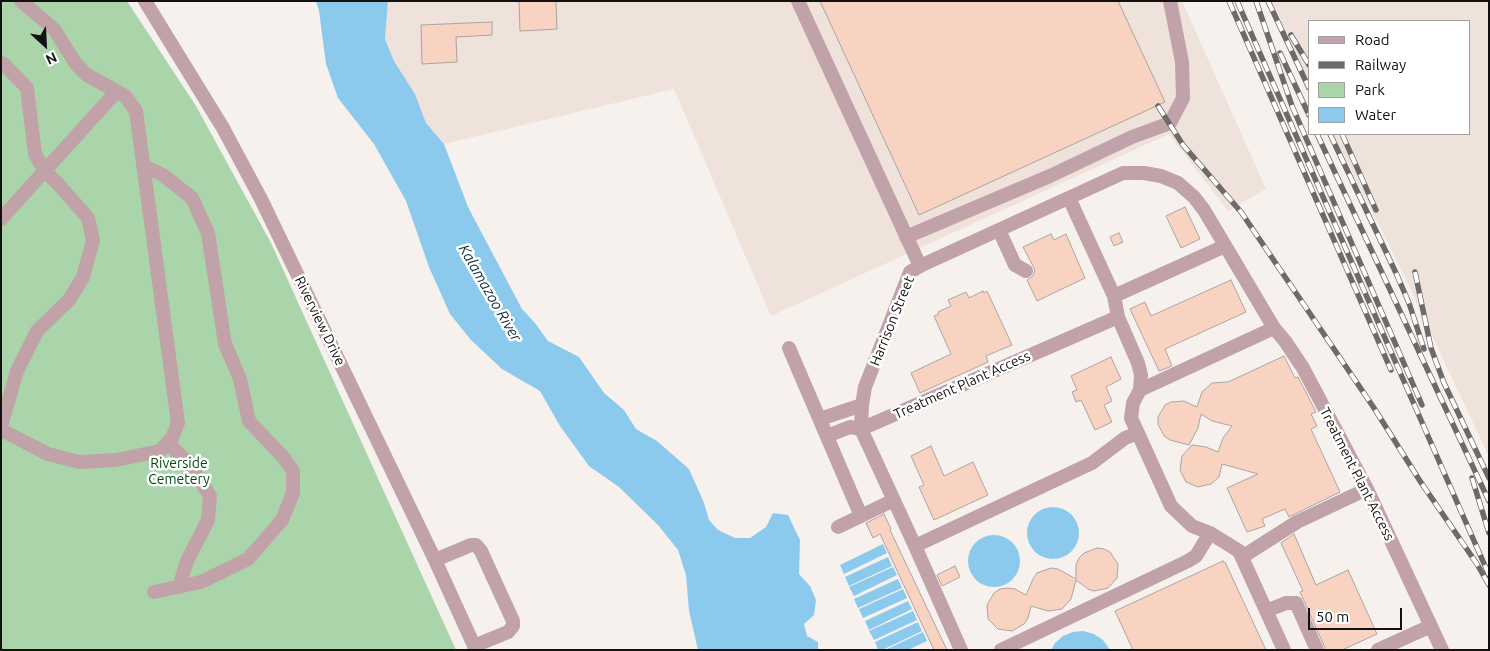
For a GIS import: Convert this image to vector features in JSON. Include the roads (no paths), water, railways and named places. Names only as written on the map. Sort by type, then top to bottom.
[{"type":"street","points":[[1,430],[48,454],[79,462],[116,460],[160,451],[172,438],[178,423],[136,111],[125,96],[87,75],[76,64],[54,29],[21,1]]},
{"type":"street","name":"Riverview Drive","points":[[145,1],[223,128],[261,199],[435,560],[475,648]]},
{"type":"street","name":"Harrison Street","points":[[798,1],[920,266],[910,272],[865,387],[861,430],[961,650]]},
{"type":"street","points":[[906,236],[1050,176],[1132,136],[1170,123],[1184,98],[1182,62],[1170,1]]},
{"type":"street","points":[[1,63],[27,88],[35,154],[44,170],[88,218],[93,240],[82,277],[74,292],[69,300],[37,331],[16,371],[1,426]]},
{"type":"street","points":[[1,219],[116,92]]},
{"type":"street","points":[[144,166],[163,175],[192,198],[208,233],[224,344],[240,379],[249,421],[283,457],[293,471],[293,493],[282,520],[248,559],[201,582],[154,592]]},
{"type":"street","name":"Treatment Plant Access","points":[[920,266],[1123,173],[1144,173],[1161,176],[1178,183],[1194,197],[1204,210],[1274,328],[1285,341],[1302,368],[1367,489],[1442,650]]},
{"type":"street","points":[[1069,198],[1114,296],[1118,317],[1138,363],[1141,376],[1140,390],[1133,403],[1131,418],[1171,506],[1192,526],[1210,533],[1239,551],[1284,650]]},
{"type":"street","points":[[999,230],[1015,266],[1026,272]]},
{"type":"street","points":[[1114,296],[1225,246]]},
{"type":"street","name":"Treatment Plant Access","points":[[827,436],[850,427],[861,430],[1118,317]]},
{"type":"street","points":[[1140,390],[1274,328]]},
{"type":"street","points":[[789,348],[861,516]]},
{"type":"street","points":[[820,419],[862,405]]},
{"type":"street","points":[[915,546],[1092,463],[1125,438],[1138,433]]},
{"type":"street","points":[[168,443],[191,466],[210,496],[208,520],[187,561],[179,587]]},
{"type":"street","points":[[1242,557],[1297,522],[1367,489]]},
{"type":"street","points":[[838,527],[894,500]]},
{"type":"street","points":[[1001,650],[1188,561],[1196,556],[1210,533]]},
{"type":"street","points":[[435,560],[471,545],[476,545],[481,551],[513,621],[513,626],[508,632],[475,648]]},
{"type":"street","points":[[1266,611],[1286,603],[1296,604],[1317,650]]},
{"type":"street","points":[[1378,650],[1431,626]]},
{"type":"water","name":"Kalamazoo River","points":[[316,1],[388,1],[385,39],[394,61],[415,94],[426,123],[444,144],[468,207],[522,309],[548,341],[579,357],[604,393],[624,410],[636,429],[657,441],[689,469],[704,503],[709,520],[718,530],[735,538],[750,538],[766,527],[773,513],[788,515],[800,540],[799,574],[810,586],[816,600],[814,615],[804,624],[807,636],[818,642],[818,650],[698,650],[689,611],[686,575],[678,550],[658,525],[619,487],[589,466],[560,426],[540,391],[502,369],[471,340],[450,314],[429,267],[406,201],[374,144],[338,98],[326,64]]},
{"type":"water","points":[[1053,507],[1067,511],[1075,519],[1079,533],[1075,547],[1067,555],[1053,559],[1039,555],[1031,547],[1027,533],[1031,519],[1039,511]]},
{"type":"water","points":[[994,535],[1008,539],[1016,547],[1020,561],[1016,575],[1008,583],[994,587],[980,583],[972,575],[968,561],[972,547],[980,539]]},
{"type":"water","points":[[883,544],[887,553],[844,574],[840,565]]},
{"type":"water","points":[[888,557],[892,566],[849,586],[845,577]]},
{"type":"water","points":[[893,567],[897,575],[854,596],[849,587]]},
{"type":"water","points":[[898,579],[902,588],[858,608],[854,599]]},
{"type":"water","points":[[903,589],[907,598],[863,618],[859,609]]},
{"type":"water","points":[[908,601],[912,609],[869,630],[865,621]]},
{"type":"water","points":[[913,611],[917,620],[874,640],[869,631]]},
{"type":"water","points":[[918,622],[922,631],[882,650],[878,650],[875,642]]},
{"type":"water","points":[[1083,631],[1094,634],[1103,640],[1110,650],[1051,650],[1055,643],[1063,636]]},
{"type":"water","points":[[923,632],[927,641],[908,650],[885,650]]},
{"type":"railway","points":[[1229,1],[1391,370]]},
{"type":"railway","points":[[1237,1],[1489,575]]},
{"type":"railway","points":[[1256,1],[1292,106],[1422,405]]},
{"type":"railway","points":[[1268,1],[1308,86]]},
{"type":"railway","points":[[1291,35],[1308,63]]},
{"type":"railway","points":[[1280,53],[1308,113]]},
{"type":"railway","points":[[1158,106],[1183,145],[1241,212],[1374,408],[1489,585]]},
{"type":"railway","points":[[1317,135],[1489,501]]},
{"type":"railway","points":[[1330,135],[1396,273],[1409,303],[1424,349]]},
{"type":"railway","points":[[1342,135],[1376,210]]},
{"type":"railway","points":[[1415,272],[1431,348],[1444,383],[1489,478]]},
{"type":"railway","points":[[1472,478],[1489,533]]},
{"type":"park label","name":"Riverside Cemetery","points":[[179,472]]}]
